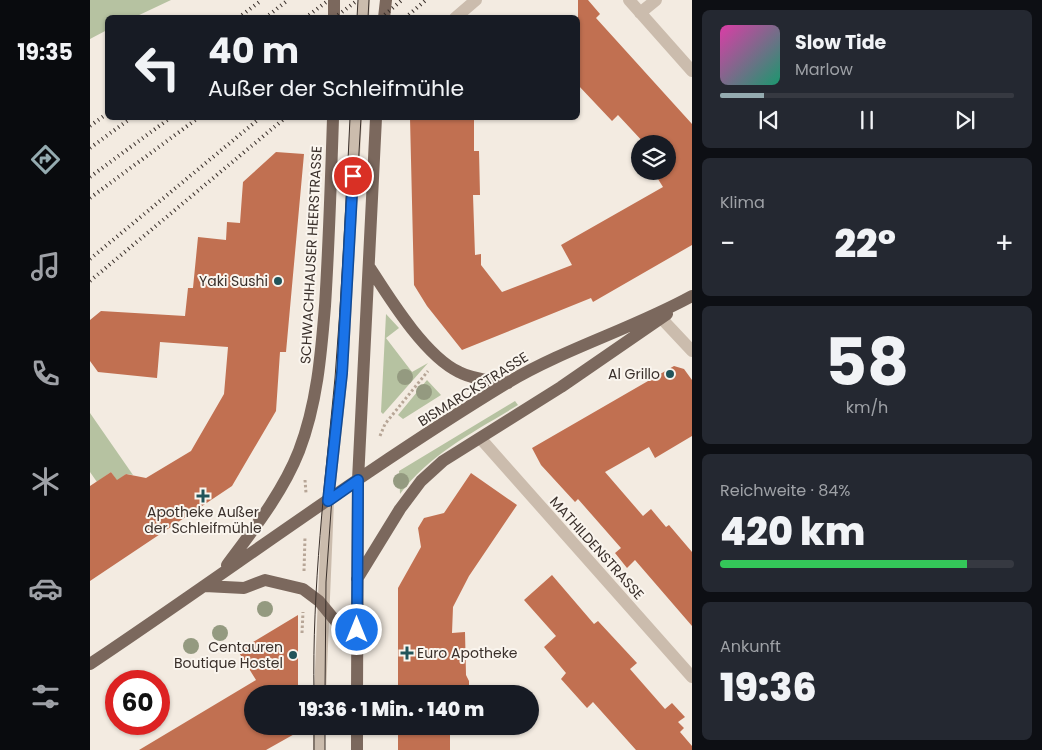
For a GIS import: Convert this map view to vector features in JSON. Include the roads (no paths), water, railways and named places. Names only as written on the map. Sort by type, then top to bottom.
[{"type":"main road","points":[[334,0],[334,15]]},
{"type":"main road","points":[[384,15],[386,0]]},
{"type":"main road","name":"SCHWACHHAUSER HEERSTRASSE","points":[[221,574],[260,520],[292,466],[309,422],[320,369],[331,202],[333,120]]},
{"type":"main road","points":[[357,685],[358,480],[376,120]]},
{"type":"main road","points":[[370,268],[394,305],[438,358],[458,372],[473,377],[508,383]]},
{"type":"main road","points":[[357,579],[400,509],[421,481],[443,461],[481,439],[662,319],[687,299]]},
{"type":"main road","name":"BISMARCKSTRASSE","points":[[90,664],[358,480],[508,383],[546,362],[687,299]]},
{"type":"main road","points":[[205,586],[244,588],[265,580],[303,589],[322,605],[357,647]]},
{"type":"main road","points":[[357,735],[357,750]]},
{"type":"street","points":[[363,15],[364,0]]},
{"type":"street","points":[[458,15],[476,0]]},
{"type":"street","points":[[628,0],[692,71]]},
{"type":"street","points":[[640,13],[656,0]]},
{"type":"street","points":[[320,685],[322,605],[328,501],[342,373],[356,120]]},
{"type":"street","points":[[662,319],[692,350]]},
{"type":"street","name":"MATHILDENSTRASSE","points":[[481,439],[692,677]]},
{"type":"street","points":[[319,750],[320,735]]},
{"type":"tram line","points":[[357,15],[358,0]]},
{"type":"tram line","points":[[368,15],[369,0]]},
{"type":"tram line","points":[[314,685],[317,575],[335,378],[350,120]]},
{"type":"tram line","points":[[325,685],[326,582],[332,497],[346,376],[361,120]]},
{"type":"tram line","points":[[314,735],[314,750]]},
{"type":"tram line","points":[[325,735],[325,750]]},
{"type":"railway","points":[[242,15],[262,0]]},
{"type":"railway","points":[[269,15],[288,0]]},
{"type":"railway","points":[[309,15],[329,0]]},
{"type":"railway","points":[[338,15],[358,0]]},
{"type":"railway","points":[[384,15],[402,0]]},
{"type":"railway","points":[[408,15],[426,0]]},
{"type":"railway","points":[[90,126],[105,115]]},
{"type":"railway","points":[[90,148],[128,120]]},
{"type":"railway","points":[[90,177],[167,120]]},
{"type":"railway","points":[[90,198],[195,120]]},
{"type":"railway","points":[[90,259],[258,120]]},
{"type":"railway","points":[[90,281],[283,120]]},
{"type":"place","name":"Yaki Sushi","points":[[278,281]]},
{"type":"place","name":"Al Grillo","points":[[670,374]]},
{"type":"place","name":"Apotheke Außer der Schleifmühle","points":[[203,496]]},
{"type":"place","name":"Euro Apotheke","points":[[407,653]]},
{"type":"place","name":"Centauren Boutique Hostel","points":[[293,655]]}]
